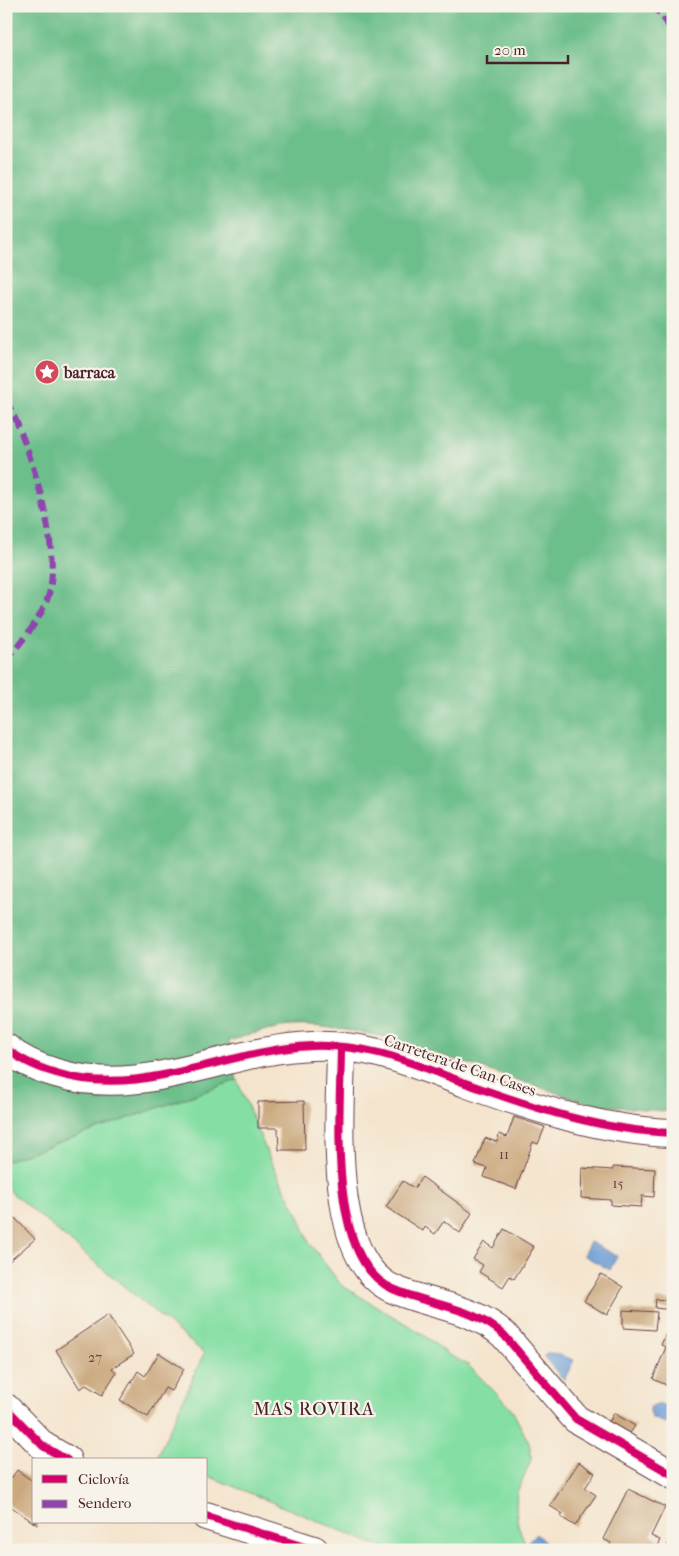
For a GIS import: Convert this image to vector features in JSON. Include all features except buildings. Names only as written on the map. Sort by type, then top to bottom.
[{"type":"street","name":"Carretera de Can Cases","points":[[6,1048],[41,1069],[80,1080],[114,1082],[161,1076],[284,1048],[342,1047],[397,1056],[468,1084],[573,1118],[624,1130],[673,1133]]},
{"type":"street","points":[[342,1047],[342,1194],[350,1232],[363,1263],[388,1287],[419,1300],[479,1317],[491,1324],[504,1335],[576,1419],[673,1475]]},
{"type":"street","points":[[6,1408],[43,1446],[64,1458]]},
{"type":"street","points":[[208,1517],[314,1550]]},
{"type":"path","points":[[666,1550],[673,1536]]},
{"type":"green space","points":[[6,6],[673,6],[673,1112],[591,1104],[386,1037],[325,1027],[290,1026],[267,1030],[229,1041],[237,1080],[6,1161]]},
{"type":"green space","points":[[237,1080],[270,1160],[298,1214],[309,1242],[341,1285],[421,1333],[449,1355],[468,1365],[511,1408],[529,1443],[532,1458],[517,1492],[516,1508],[518,1526],[528,1550],[388,1550],[208,1476],[208,1458],[165,1458],[158,1455],[204,1353],[6,1188],[6,1161]]},
{"type":"water","points":[[590,1242],[617,1256],[610,1270],[583,1255]]},
{"type":"water","points":[[546,1353],[574,1360],[564,1380],[544,1357]]},
{"type":"water","points":[[658,1403],[673,1409],[673,1426],[652,1418],[649,1407],[658,1405]]},
{"type":"water","points":[[536,1534],[553,1550],[531,1550],[525,1545]]},
{"type":"marked path","points":[[650,6],[661,14],[673,33]]},
{"type":"marked path","points":[[6,400],[25,442],[34,470],[48,528],[51,556],[51,580],[47,600],[34,624],[6,661]]},
{"type":"cycle path","points":[[6,1048],[30,1063],[56,1073],[88,1080],[121,1081],[184,1071],[280,1049],[312,1046],[354,1048],[411,1063],[518,1102],[569,1117],[621,1128],[673,1133]]},
{"type":"cycle path","points":[[341,1047],[340,1143],[342,1180],[347,1216],[356,1247],[371,1273],[393,1289],[465,1312],[492,1325],[504,1335],[576,1419],[673,1475]]},
{"type":"cycle path","points":[[6,1408],[43,1446],[64,1458]]},
{"type":"cycle path","points":[[208,1517],[314,1550]]},
{"type":"place","name":"barraca","points":[[47,372]]},
{"type":"district","name":"MAS ROVIRA","points":[[314,1409]]}]
